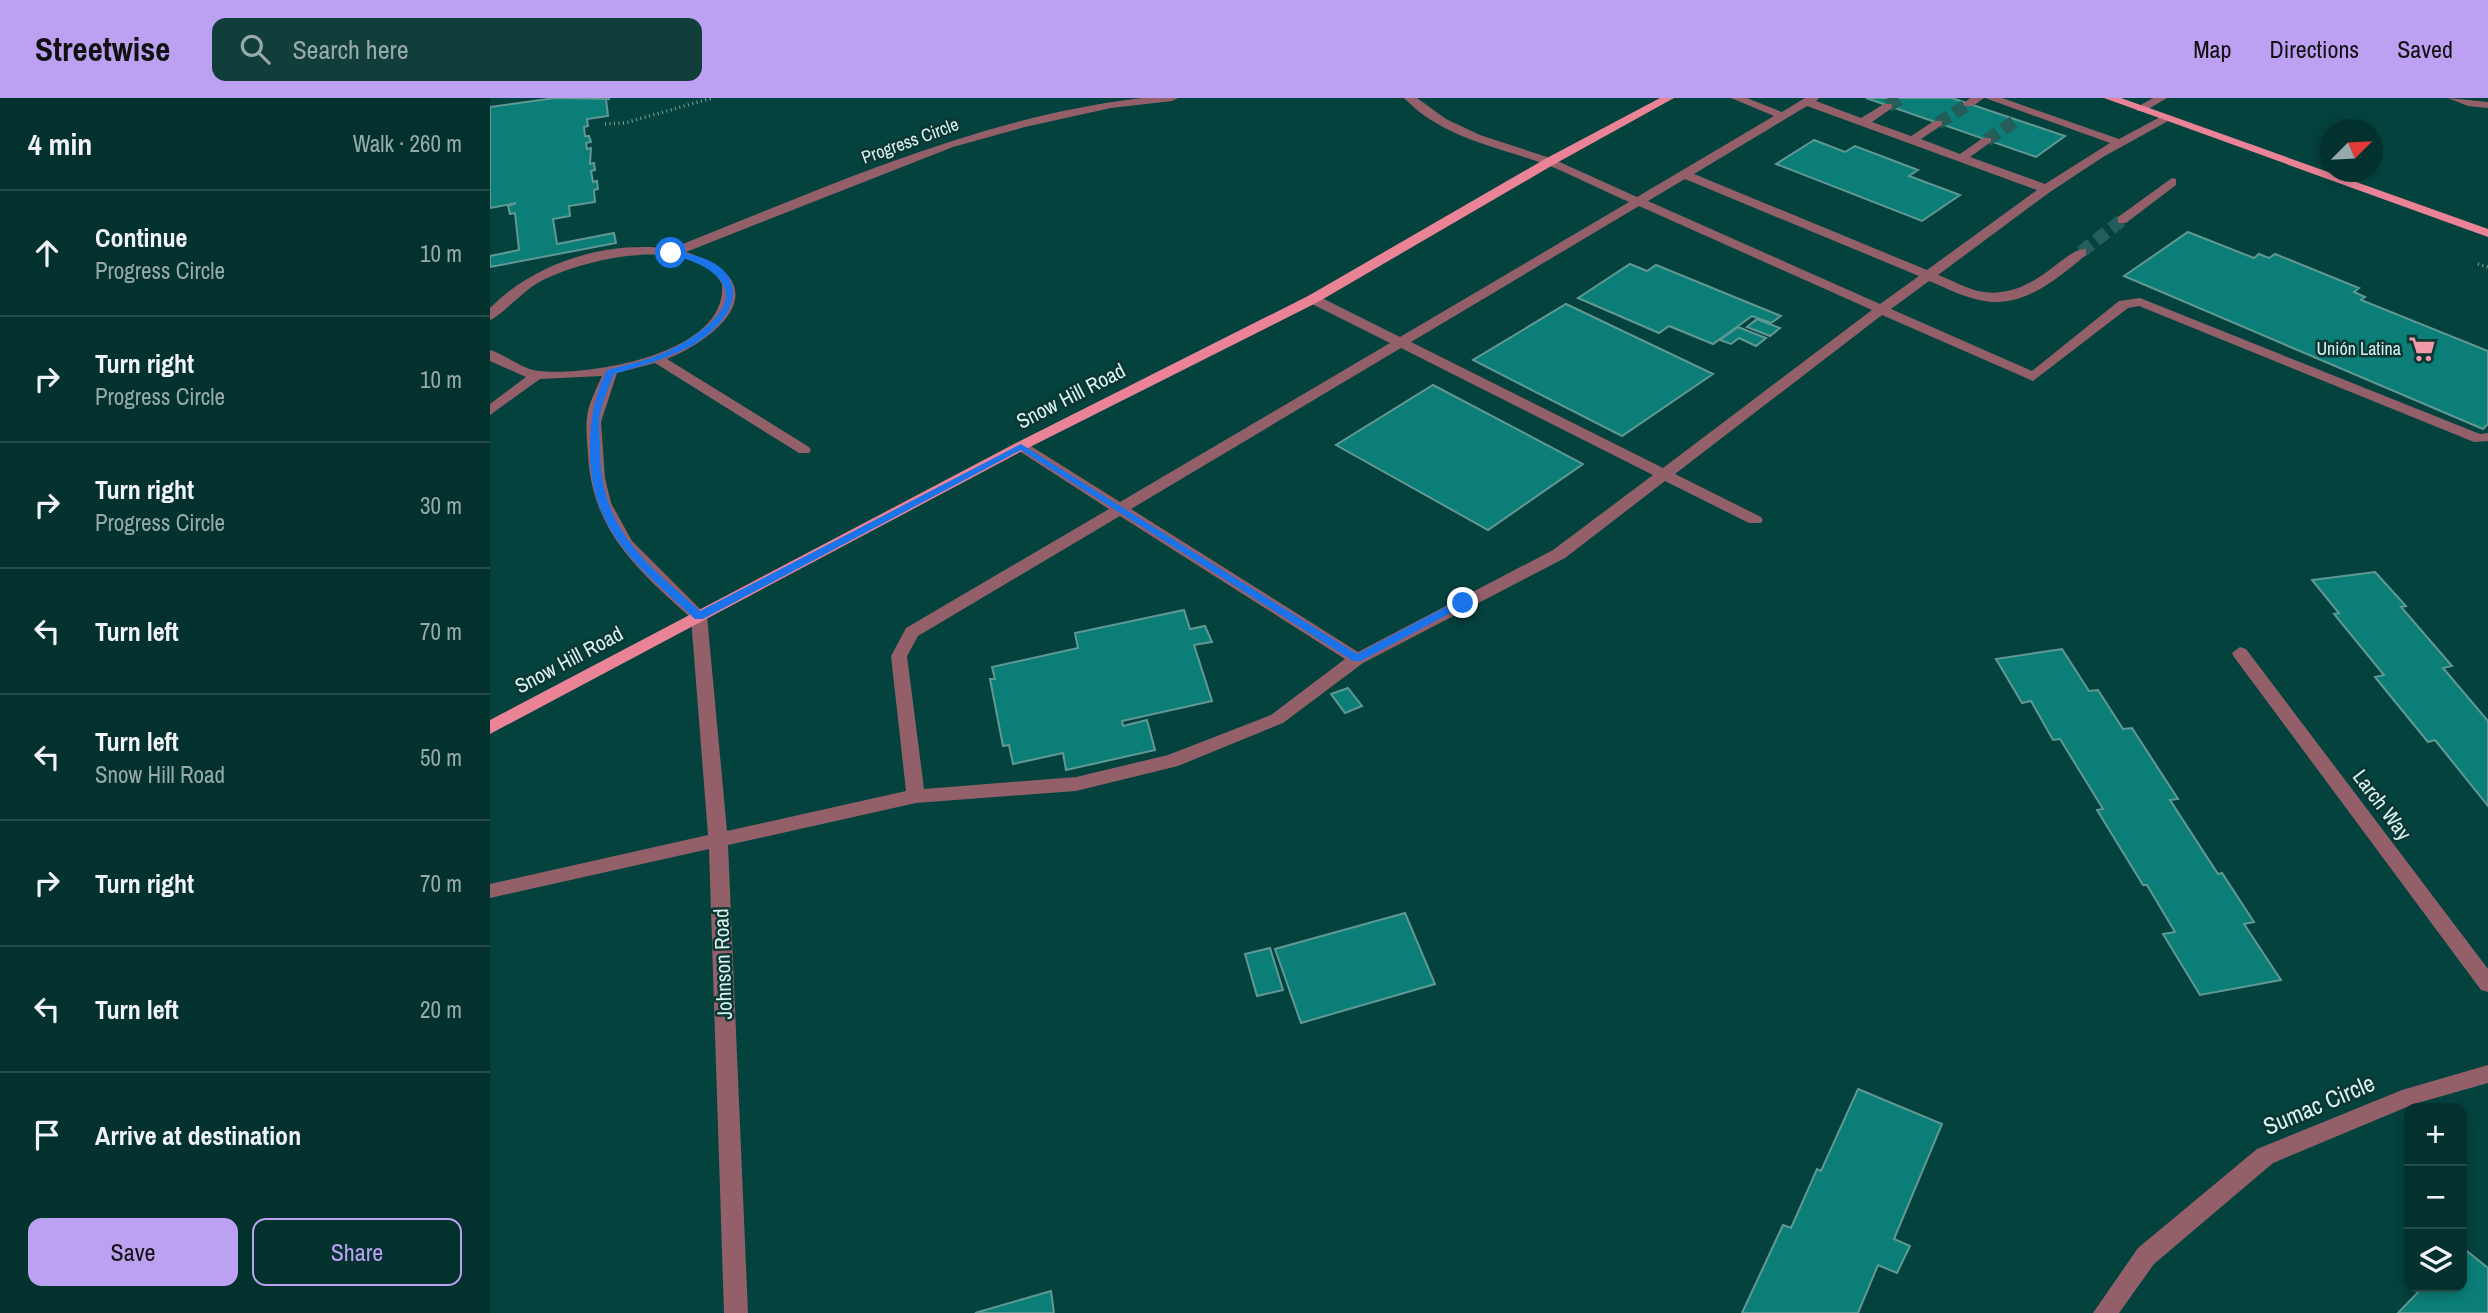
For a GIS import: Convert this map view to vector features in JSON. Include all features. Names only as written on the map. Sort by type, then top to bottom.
[{"type":"main road","name":"Snow Hill Road","points":[[490,727],[1021,446],[1313,299],[1549,162],[1668,98]]},
{"type":"main road","points":[[2110,98],[2488,233]]},
{"type":"street","name":"Progress Circle","points":[[671,253],[949,145],[1098,107],[1172,98]]},
{"type":"street","points":[[1410,98],[1443,122],[1478,141],[1549,162],[2032,377],[2124,304],[2140,302],[2479,439],[2488,437]]},
{"type":"street","points":[[1737,98],[1783,116]]},
{"type":"street","points":[[1991,98],[2120,142]]},
{"type":"street","points":[[2141,109],[2161,98]]},
{"type":"street","points":[[2455,98],[2472,104],[2488,105]]},
{"type":"street","points":[[916,796],[899,656],[912,632],[1810,100],[2046,189]]},
{"type":"street","points":[[1863,122],[1888,106]]},
{"type":"street","points":[[2017,120],[2030,112]]},
{"type":"street","points":[[490,891],[916,796],[1076,784],[1172,761],[1277,719],[1357,659],[1559,554],[1882,309],[2046,189],[2120,142],[2166,118]]},
{"type":"street","points":[[1912,140],[1938,123]]},
{"type":"street","points":[[1961,158],[1987,140]]},
{"type":"street","points":[[1684,173],[1979,296],[2003,299],[2027,294],[2081,252]]},
{"type":"street","points":[[2122,220],[2172,182]]},
{"type":"street","name":"Progress Circle","points":[[490,316],[502,300],[528,282],[561,267],[599,256],[637,251],[671,253],[699,259],[719,271],[729,286],[728,304],[715,324],[691,343],[658,359],[584,376],[537,374],[509,367],[490,354]]},
{"type":"street","points":[[1313,299],[1755,520]]},
{"type":"street","points":[[658,359],[804,450]]},
{"type":"street","points":[[610,372],[595,414],[595,475],[602,503],[614,531],[652,573],[699,616]]},
{"type":"street","points":[[490,411],[537,374]]},
{"type":"street","points":[[1021,446],[1357,659]]},
{"type":"street","name":"Johnson Road","points":[[699,616],[718,842],[736,1313]]},
{"type":"street","name":"Larch Way","points":[[2240,653],[2488,984]]},
{"type":"street","name":"Sumac Circle","points":[[2105,1313],[2146,1256],[2266,1156],[2410,1096],[2488,1074]]},
{"type":"path","points":[[606,124],[625,123],[712,98]]},
{"type":"building","points":[[555,98],[610,99],[606,99],[608,116],[587,119],[588,126],[584,127],[585,136],[589,136],[591,142],[586,143],[587,149],[591,148],[590,164],[594,163],[595,170],[591,171],[593,182],[597,181],[598,189],[594,190],[595,202],[569,206],[570,216],[553,219],[557,244],[614,233],[616,243],[490,267],[490,256],[519,250],[515,213],[510,214],[508,206],[516,203],[490,208],[490,107]]},
{"type":"building","points":[[1866,98],[1952,98],[2065,136],[2036,157]]},
{"type":"building","points":[[1814,140],[1845,152],[1855,146],[1918,170],[1909,176],[1960,195],[1922,221],[1776,164]]},
{"type":"building","points":[[2188,232],[2254,258],[2259,254],[2269,258],[2275,254],[2359,288],[2354,292],[2365,297],[2361,300],[2488,351],[2488,424],[2483,429],[2124,276]]},
{"type":"building","points":[[1630,264],[1647,271],[1656,265],[1781,316],[1771,323],[1752,316],[1713,344],[1669,326],[1659,333],[1578,298]]},
{"type":"building","points":[[1566,304],[1713,374],[1622,436],[1473,360]]},
{"type":"building","points":[[1757,319],[1780,328],[1770,336],[1747,327]]},
{"type":"building","points":[[1738,327],[1766,338],[1756,346],[1739,338],[1731,344],[1720,340]]},
{"type":"building","points":[[1433,385],[1583,464],[1488,530],[1336,445]]},
{"type":"building","points":[[2375,572],[2406,606],[2401,607],[2452,666],[2443,668],[2488,721],[2488,806],[2435,740],[2428,742],[2375,677],[2384,675],[2334,614],[2339,613],[2312,580]]},
{"type":"building","points":[[1184,610],[1190,629],[1205,626],[1212,642],[1194,645],[1212,701],[1122,721],[1123,726],[1147,720],[1155,750],[1066,770],[1063,753],[1013,764],[1009,745],[1003,746],[990,679],[995,679],[992,667],[1078,648],[1075,633]]},
{"type":"building","points":[[2062,649],[2089,691],[2098,690],[2123,729],[2132,728],[2178,799],[2170,800],[2218,874],[2222,873],[2254,922],[2244,924],[2281,980],[2200,995],[2163,934],[2175,932],[2097,810],[2103,809],[2060,739],[2053,740],[2031,701],[2022,703],[1996,659]]},
{"type":"building","points":[[1348,688],[1362,706],[1345,713],[1331,694]]},
{"type":"building","points":[[1405,913],[1435,984],[1301,1023],[1275,949]]},
{"type":"building","points":[[1270,948],[1283,990],[1257,996],[1245,954]]},
{"type":"building","points":[[1858,1089],[1942,1124],[1894,1239],[1910,1246],[1897,1273],[1878,1265],[1858,1313],[1742,1313],[1783,1225],[1791,1228],[1817,1169],[1821,1171]]},
{"type":"building","points":[[2467,1251],[2488,1268],[2488,1313],[2398,1313],[2418,1292],[2467,1292]]},
{"type":"building","points":[[1051,1291],[1054,1313],[975,1313]]},
{"type":"tunnel","points":[[1888,106],[1901,98]]},
{"type":"tunnel","points":[[1938,123],[1969,104]]},
{"type":"tunnel","points":[[1987,140],[2017,120]]},
{"type":"tunnel","points":[[2081,252],[2122,220]]},
{"type":"place","name":"Unión Latina","points":[[2422,349]]},
{"type":"route","points":[[671,253],[699,259],[719,271],[729,286],[728,304],[715,324],[691,343],[658,359],[610,372],[595,414],[595,475],[602,503],[614,531],[652,573],[699,616],[1021,446],[1357,659],[1463,603]]}]
